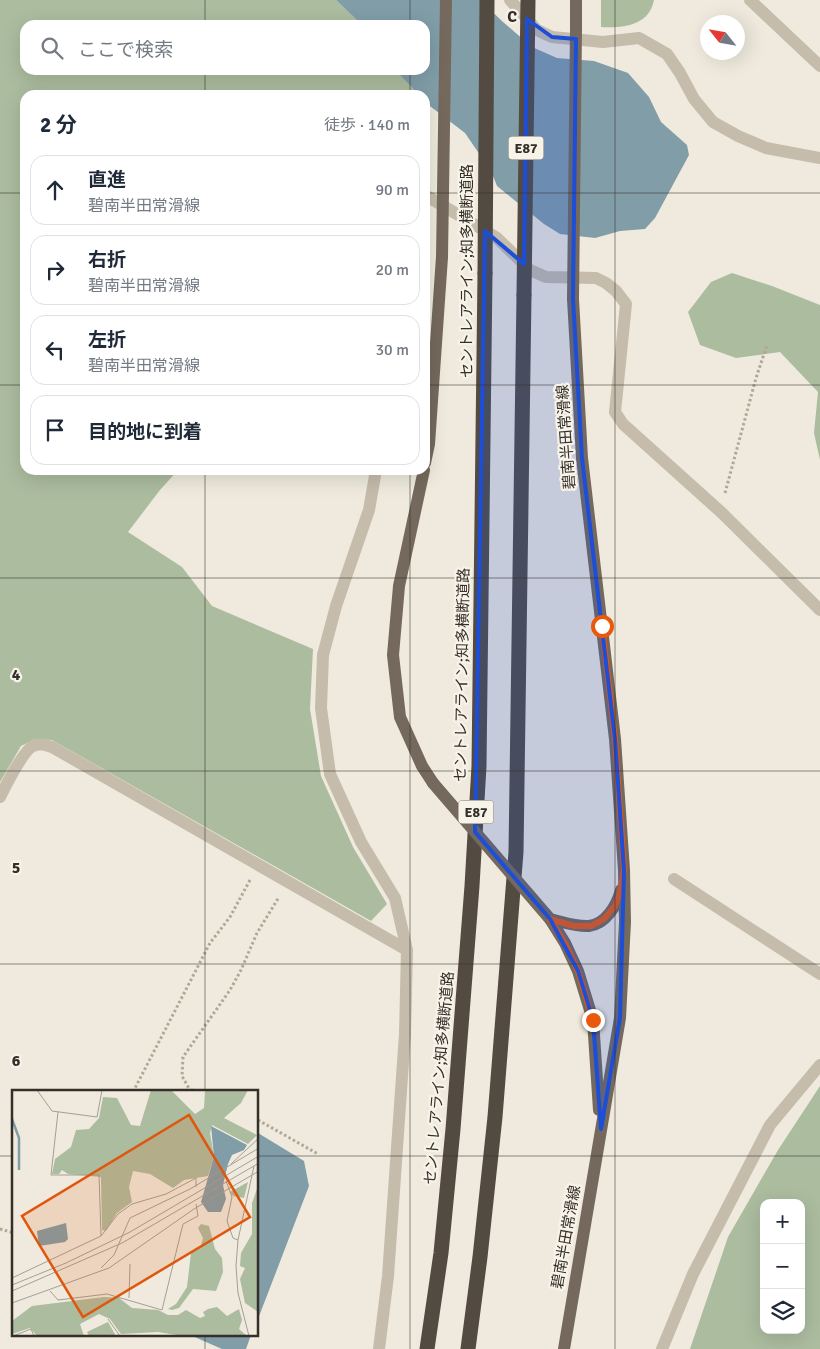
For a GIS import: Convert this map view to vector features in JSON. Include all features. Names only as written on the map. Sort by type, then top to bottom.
[{"type":"highway","name":"セントレアライン;知多横断道路","points":[[427,1349],[441,1253],[453,1129],[479,766],[487,0]]},
{"type":"highway","name":"E87","points":[[468,1349],[495,1117],[516,852],[528,0]]},
{"type":"main road","points":[[430,430],[442,257],[446,0]]},
{"type":"main road","name":"碧南半田常滑線","points":[[564,1349],[620,1018],[624,922],[624,870],[615,740],[582,458],[573,299],[576,0]]},
{"type":"main road","name":"碧南半田常滑線","points":[[423,475],[399,586],[393,656],[400,717],[422,766],[433,783],[550,919],[565,943],[578,971],[593,1020],[601,1130]]},
{"type":"main road","name":"碧南半田常滑線","points":[[550,919],[574,926],[591,926],[604,919],[615,906],[624,870]]},
{"type":"street","points":[[510,0],[537,30],[552,37],[603,42],[639,38],[667,54],[694,99],[713,122],[738,136],[766,148],[820,158]]},
{"type":"street","points":[[750,0],[820,66]]},
{"type":"street","points":[[430,198],[496,238],[530,270],[546,277],[596,278],[616,291],[626,304],[615,412],[623,424],[719,510],[820,610]]},
{"type":"street","points":[[375,475],[369,510],[336,606],[323,655],[321,708],[330,774],[361,842],[395,898],[406,950],[404,1044],[388,1276],[379,1349]]},
{"type":"street","points":[[0,796],[31,746],[44,744],[52,747],[406,950]]},
{"type":"street","points":[[674,879],[820,974]]},
{"type":"street","points":[[662,1349],[693,1274],[770,1125],[820,1065]]},
{"type":"path","points":[[719,510],[722,507],[756,378],[767,345]]},
{"type":"path","points":[[134,1090],[210,943],[230,917],[258,865]]},
{"type":"path","points":[[190,1090],[182,1076],[183,1057],[230,990],[241,970],[257,932],[288,883]]},
{"type":"path","points":[[259,1121],[318,1154]]},
{"type":"highlighted area","points":[[527,19],[552,37],[576,39],[573,299],[582,458],[615,739],[624,870],[620,1018],[601,1129],[593,1020],[578,971],[550,919],[475,832],[485,231],[524,264]]},
{"type":"green space","points":[[0,0],[336,0],[357,20],[20,20],[20,75],[400,75],[414,90],[20,90],[20,475],[174,475],[128,532],[182,567],[212,606],[313,649],[310,709],[321,776],[353,847],[387,904],[371,921],[52,740],[35,739],[21,746],[0,782]]},
{"type":"green space","points":[[601,0],[654,0],[647,15],[634,24],[618,27],[601,27]]},
{"type":"green space","points":[[732,273],[820,305],[820,460],[814,433],[818,392],[780,352],[736,358],[700,345],[688,312],[711,282]]},
{"type":"green space","points":[[820,1086],[820,1349],[690,1349],[728,1237],[778,1150]]},
{"type":"water","points":[[336,0],[480,0],[532,47],[557,58],[594,61],[628,73],[649,97],[661,122],[687,145],[689,155],[655,218],[645,229],[620,231],[595,238],[560,234],[544,224],[497,186],[491,171],[465,133],[430,106],[430,90],[414,90],[400,75],[430,75],[430,20],[357,20]]},
{"type":"water","points":[[259,1134],[304,1161],[309,1186],[259,1316]]},
{"type":"water","points":[[192,1336],[251,1336],[246,1349],[222,1349]]},
{"type":"route","points":[[593,1020],[578,971],[565,943],[550,919],[574,926],[591,926],[604,919],[615,906],[624,870],[615,740],[602,626]]}]
